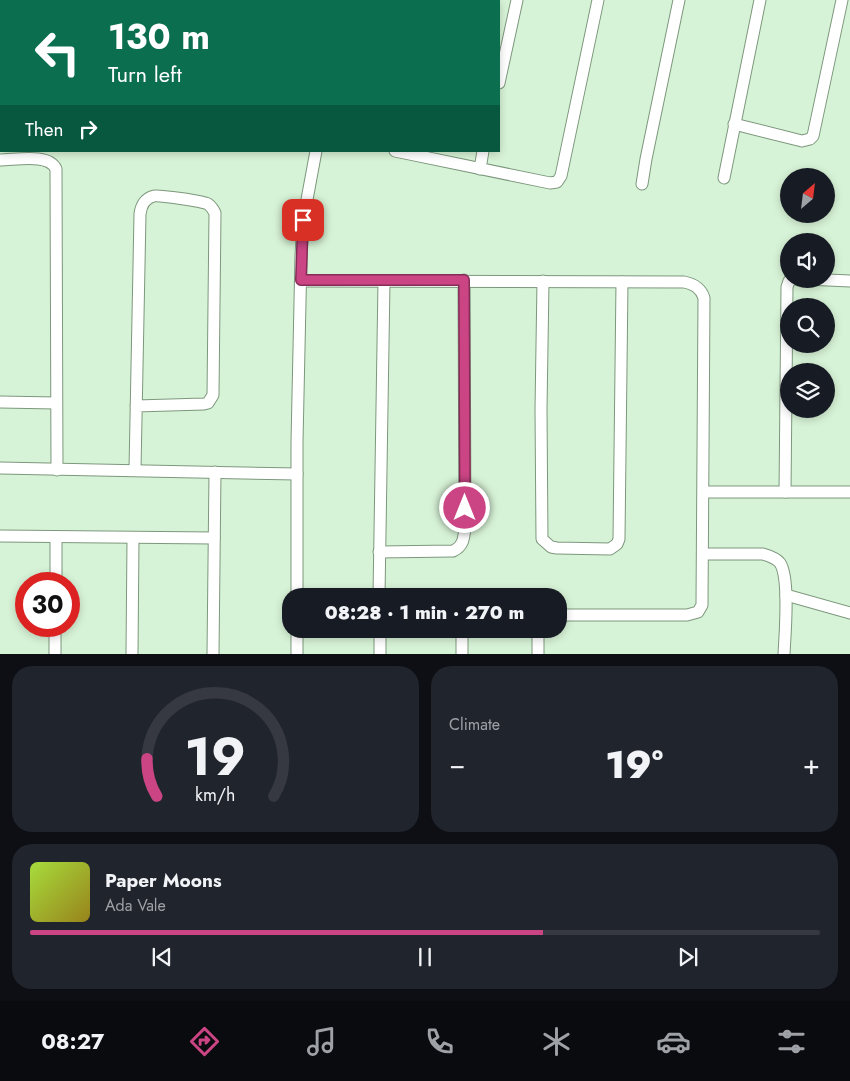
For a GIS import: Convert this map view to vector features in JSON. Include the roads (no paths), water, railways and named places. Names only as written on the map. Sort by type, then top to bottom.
[{"type":"street","points":[[500,78],[517,0]]},
{"type":"street","points":[[402,152],[550,183],[559,180],[598,0]]},
{"type":"street","points":[[642,184],[680,0]]},
{"type":"street","points":[[724,178],[760,0]]},
{"type":"street","points":[[734,124],[802,141],[813,136],[842,0]]},
{"type":"street","points":[[297,588],[297,474],[303,220],[316,152]]},
{"type":"street","points":[[480,169],[484,152]]},
{"type":"street","points":[[0,160],[43,159],[52,163],[56,170],[57,470]]},
{"type":"street","points":[[135,470],[136,406],[141,208],[146,201],[156,196],[204,203],[211,206],[215,214],[213,395],[208,403],[204,404],[136,406]]},
{"type":"street","points":[[301,280],[684,282],[695,286],[702,293],[704,298],[704,599],[700,609],[693,614],[567,615]]},
{"type":"street","points":[[379,552],[453,551],[461,546],[465,526],[464,280]]},
{"type":"street","points":[[835,280],[850,281]]},
{"type":"street","points":[[379,588],[384,281]]},
{"type":"street","points":[[544,281],[541,428],[542,539],[546,544],[557,548],[610,549],[619,540],[622,282]]},
{"type":"street","points":[[785,492],[787,288]]},
{"type":"street","points":[[0,402],[56,403]]},
{"type":"street","points":[[0,468],[297,474]]},
{"type":"street","points":[[214,654],[215,472]]},
{"type":"street","points":[[704,492],[850,492]]},
{"type":"street","points":[[0,536],[214,538]]},
{"type":"street","points":[[56,537],[56,572]]},
{"type":"street","points":[[132,538],[132,654]]},
{"type":"street","points":[[704,554],[756,553],[776,559],[782,567],[786,595],[784,654]]},
{"type":"street","points":[[786,595],[850,614]]},
{"type":"street","points":[[55,637],[55,654]]},
{"type":"street","points":[[297,638],[297,654]]},
{"type":"street","points":[[380,638],[380,654]]},
{"type":"street","points":[[462,638],[462,654]]},
{"type":"street","points":[[538,638],[538,654]]}]
